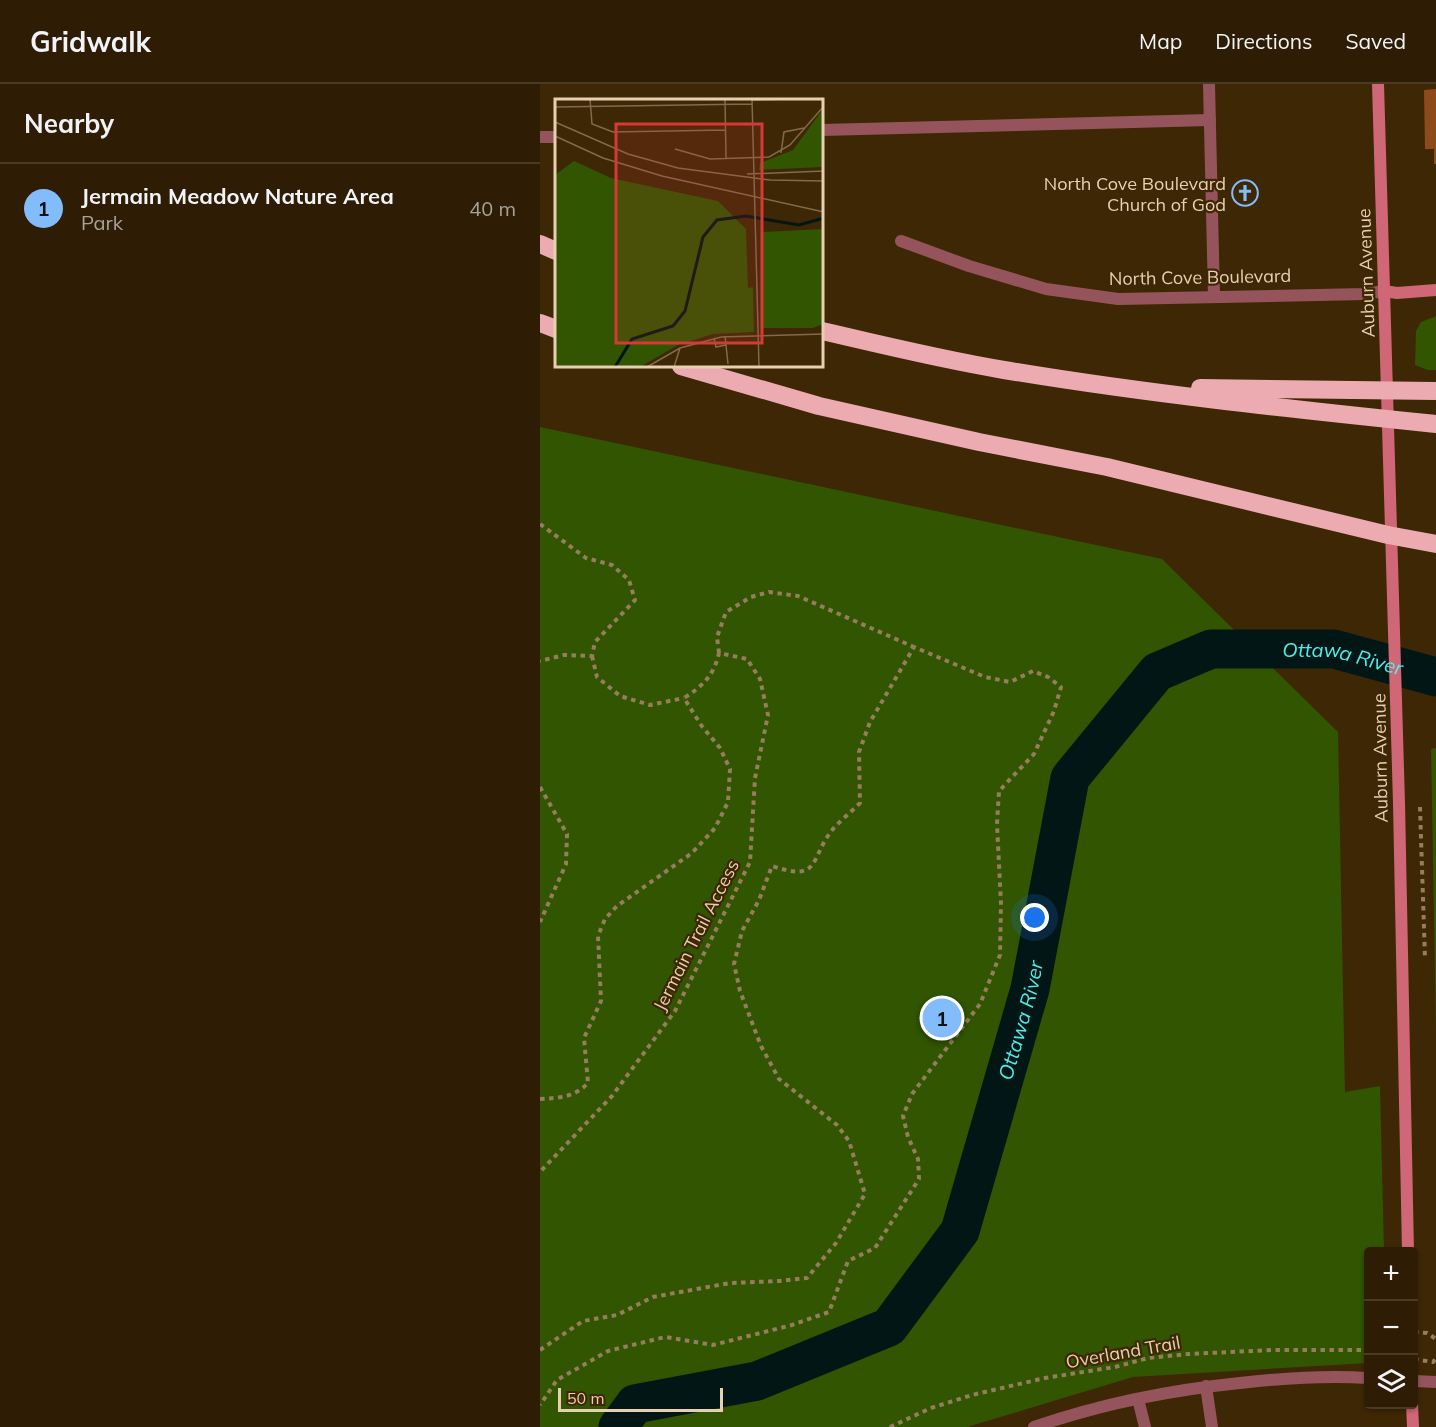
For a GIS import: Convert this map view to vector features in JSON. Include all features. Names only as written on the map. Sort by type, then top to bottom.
[{"type":"highway","points":[[540,244],[555,250]]},
{"type":"highway","points":[[540,323],[555,329]]},
{"type":"highway","points":[[824,331],[1003,370],[1281,408],[1436,424]]},
{"type":"highway","points":[[688,368],[819,406],[979,442],[1107,467],[1388,535],[1436,544]]},
{"type":"highway","points":[[1109,386],[1436,391]]},
{"type":"street","points":[[1209,84],[1214,296]]},
{"type":"street","name":"Auburn Avenue","points":[[1378,84],[1399,803],[1408,1247]]},
{"type":"street","points":[[824,130],[1210,120]]},
{"type":"street","points":[[540,138],[555,137]]},
{"type":"street","name":"North Cove Boulevard","points":[[901,241],[969,266],[1046,289],[1118,298],[1365,294],[1384,291],[1397,293],[1436,290]]},
{"type":"street","points":[[1034,1427],[1080,1412],[1183,1389],[1329,1375],[1364,1378]]},
{"type":"street","points":[[1418,1381],[1436,1382]]},
{"type":"street","points":[[1206,1386],[1212,1427]]},
{"type":"street","points":[[1138,1399],[1146,1427]]},
{"type":"street","points":[[1412,1409],[1413,1427]]},
{"type":"path","points":[[540,524],[586,558],[612,565],[629,580],[635,600],[595,642],[592,656],[597,677],[620,696],[650,705],[684,699],[699,688],[716,667],[719,653],[717,637],[726,612],[751,597],[770,592],[798,596],[985,676],[1010,682],[1033,671],[1048,677],[1061,687],[1054,711],[1034,754],[999,791],[997,824],[1001,904],[1000,955],[980,1004],[912,1094],[903,1116],[908,1137],[918,1159],[919,1179],[875,1248],[848,1261],[829,1312],[792,1325],[713,1345],[665,1337],[608,1351],[557,1380],[540,1405]]},
{"type":"path","points":[[540,1350],[583,1321],[617,1315],[653,1297],[730,1283],[807,1278],[836,1243],[865,1194],[849,1141],[837,1125],[779,1079],[761,1046],[740,991],[734,964],[742,931],[759,900],[772,866],[792,873],[807,871],[813,866],[833,830],[860,803],[859,752],[870,722],[914,647]]},
{"type":"path","name":"Jermain Trail Access","points":[[540,1172],[612,1096],[675,1011],[750,862],[755,778],[768,715],[760,679],[747,659],[719,653]]},
{"type":"path","points":[[540,661],[564,655],[592,656]]},
{"type":"path","name":"Jermain Trail Access","points":[[540,1099],[559,1098],[580,1092],[588,1083],[584,1038],[601,1001],[598,936],[605,919],[617,906],[692,853],[715,828],[728,802],[730,769],[720,747],[701,725],[684,699]]},
{"type":"path","points":[[540,787],[567,834],[566,864],[540,922]]},
{"type":"path","points":[[1420,807],[1425,959]]},
{"type":"path","points":[[1418,1332],[1427,1333],[1436,1340]]},
{"type":"path","name":"Overland Trail","points":[[890,1427],[931,1408],[972,1395],[1045,1378],[1115,1367],[1148,1358],[1273,1350],[1364,1350]]},
{"type":"path","points":[[1418,1359],[1434,1361]]},
{"type":"green space","points":[[1436,316],[1436,370],[1428,370],[1415,365],[1416,331],[1421,322]]},
{"type":"green space","points":[[540,427],[1162,559],[1338,732],[1345,1092],[1380,1086],[1384,1247],[1364,1247],[1364,1363],[1133,1377],[967,1427],[540,1427]]},
{"type":"green space","points":[[1436,748],[1436,1033],[1431,749]]},
{"type":"building","points":[[1436,89],[1436,164],[1434,164],[1434,149],[1425,149],[1424,90]]},
{"type":"waterway","name":"Ottawa River","points":[[618,1427],[635,1404],[757,1381],[889,1327],[960,1231],[1030,989],[1070,778],[1157,672],[1211,649],[1334,649],[1436,677]]},
{"type":"place","name":"North Cove Boulevard Church of God","points":[[1245,193]]},
{"type":"place","name":"Jermain Meadow Nature Area","points":[[942,1018]]}]
